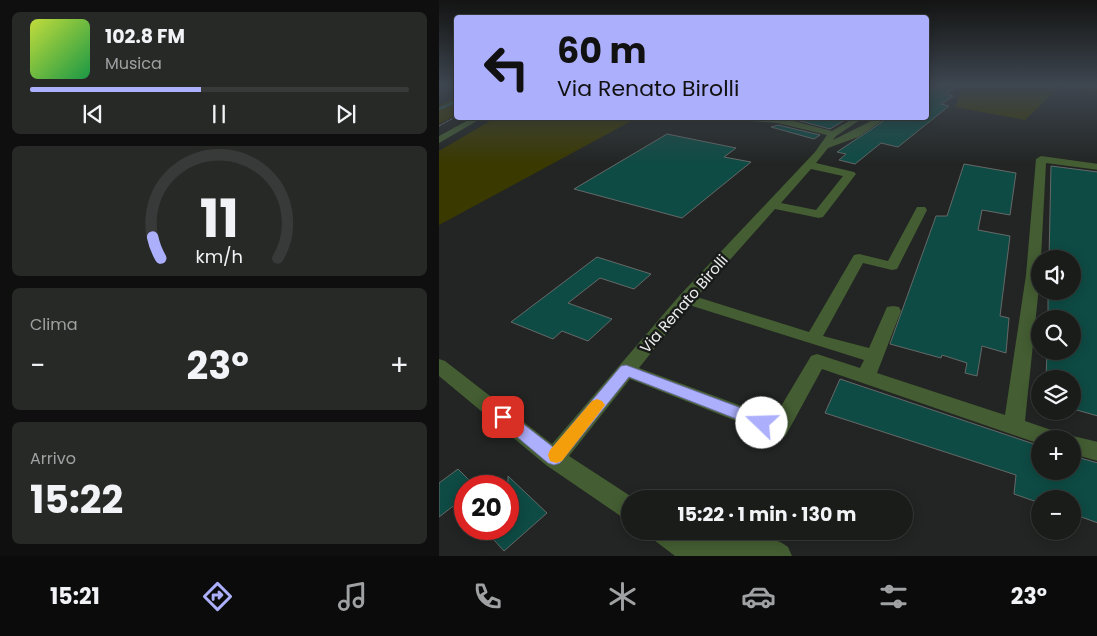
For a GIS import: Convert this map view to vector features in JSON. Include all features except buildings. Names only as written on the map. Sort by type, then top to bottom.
[{"type":"street","points":[[439,132],[460,120]]},
{"type":"street","points":[[439,140],[474,120]]},
{"type":"street","points":[[784,120],[833,134],[856,120]]},
{"type":"street","points":[[822,150],[855,136],[879,120]]},
{"type":"street","name":"Via Renato Birolli","points":[[554,458],[686,299],[774,205],[822,150],[833,134]]},
{"type":"street","points":[[1014,426],[1033,275],[1041,159],[1088,162]]},
{"type":"street","points":[[774,205],[819,214],[850,174],[809,165]]},
{"type":"street","points":[[813,339],[859,258],[892,266],[921,210]]},
{"type":"street","points":[[686,299],[874,356]]},
{"type":"street","points":[[866,377],[893,311]]},
{"type":"street","points":[[626,370],[779,429],[817,361],[1031,432]]},
{"type":"street","points":[[439,366],[554,458],[621,503]]},
{"type":"street","points":[[1081,447],[1097,452]]},
{"type":"street","points":[[678,543],[729,555],[746,546],[756,544],[779,556]]},
{"type":"path","points":[[439,126],[454,118]]},
{"type":"shaded area","points":[[439,112],[454,112],[454,116],[439,124]]},
{"type":"shaded area","points":[[982,112],[1034,112],[1025,120]]},
{"type":"shaded area","points":[[492,120],[633,120],[439,225],[439,151]]},
{"type":"slow traffic","points":[[556,455],[597,405]]},
{"type":"route","points":[[503,417],[554,458],[626,370],[762,423]]}]
